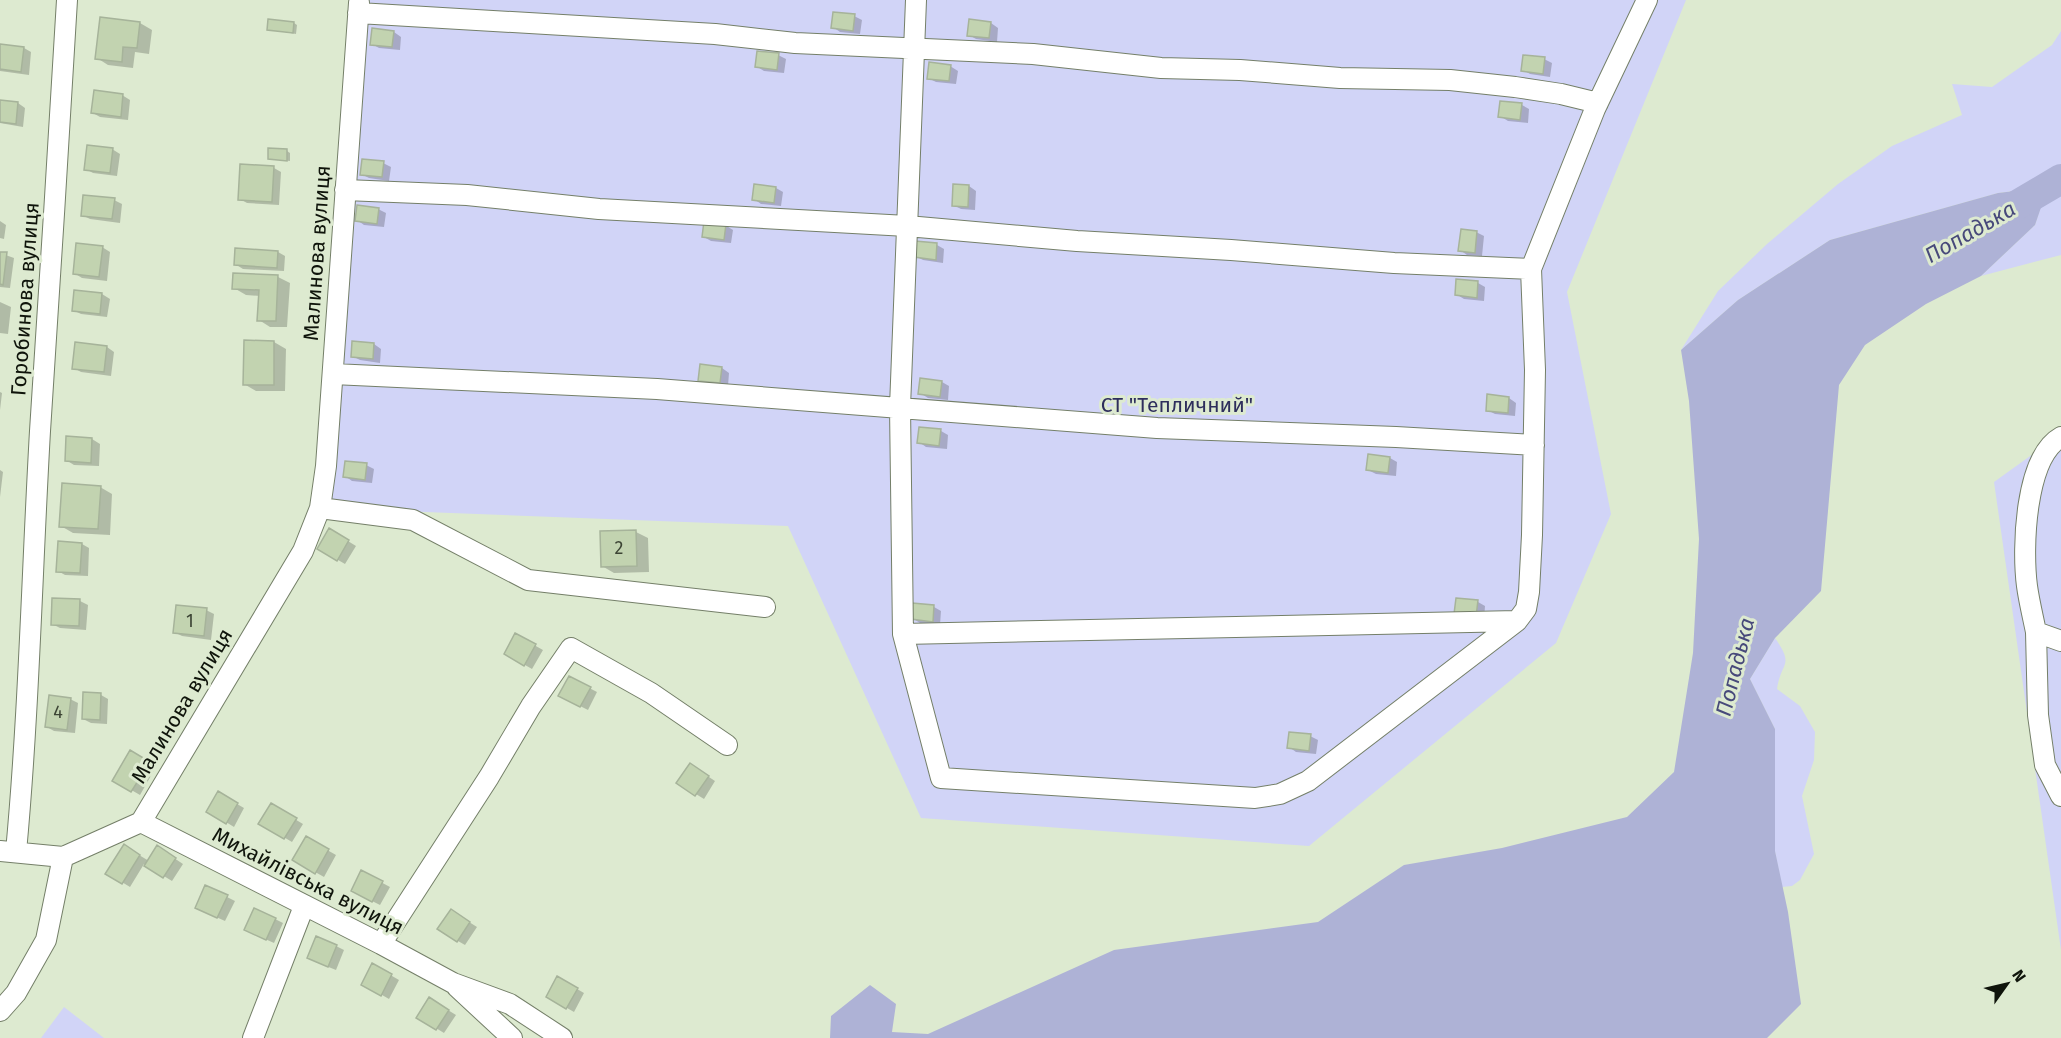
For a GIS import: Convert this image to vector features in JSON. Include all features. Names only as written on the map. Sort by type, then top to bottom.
[{"type":"street","name":"Горобинова вулиця","points":[[8,852],[24,770],[40,431],[56,206],[67,0]]},
{"type":"street","points":[[916,0],[900,407],[903,634],[941,778],[1255,798],[1280,794],[1308,781],[1517,621],[1526,609],[1529,592],[1534,445],[1535,370],[1531,269],[1598,103],[1647,0]]},
{"type":"street","points":[[358,7],[715,34],[795,43],[1033,54],[1161,68],[1240,70],[1340,78],[1450,80],[1538,90],[1598,103]]},
{"type":"street","name":"Малинова вулиця","points":[[141,822],[303,551],[320,508],[326,466],[333,374],[358,7]]},
{"type":"street","points":[[345,190],[467,195],[598,209],[907,226],[1077,241],[1394,263],[1531,269]]},
{"type":"street","points":[[333,374],[657,389],[1157,428],[1534,445]]},
{"type":"street","points":[[2061,437],[2051,443],[2035,472],[2024,536],[2027,586],[2036,632],[2038,715],[2045,765],[2061,796]]},
{"type":"street","points":[[320,508],[413,520],[528,580],[765,607]]},
{"type":"street","points":[[903,634],[1517,621]]},
{"type":"street","points":[[2036,632],[2061,641]]},
{"type":"street","points":[[381,944],[489,777],[531,706],[571,648],[651,693],[727,745]]},
{"type":"street","points":[[8,852],[63,857],[141,822]]},
{"type":"street","name":"Михайлівська вулиця","points":[[141,822],[381,944],[453,984],[510,1004],[562,1038]]},
{"type":"street","points":[[0,1011],[16,993],[46,940],[63,857]]},
{"type":"street","points":[[253,1038],[304,906]]},
{"type":"street","name":"Михайлівська вулиця","points":[[453,984],[512,1038]]},
{"type":"green space","name":"СТ \"Тепличний\"","points":[[356,0],[1686,0],[1567,292],[1611,514],[1556,643],[1309,846],[921,818],[788,526],[320,508]]},
{"type":"green space","points":[[2061,31],[2061,255],[1981,276],[2035,225],[2047,187],[1998,193],[1830,240],[1738,300],[1681,350],[1718,291],[1767,244],[1838,184],[1892,146],[1962,115],[1952,84],[1992,87],[2052,45]]},
{"type":"green space","points":[[2061,434],[2061,950],[1994,482]]},
{"type":"green space","points":[[1775,638],[1785,659],[1777,689],[1800,706],[1815,732],[1814,760],[1802,796],[1814,854],[1800,880],[1792,886],[1782,887],[1775,852],[1775,729],[1750,679]]},
{"type":"green space","points":[[64,1007],[104,1038],[41,1038]]},
{"type":"water","points":[[2048,187],[2035,225],[1981,276],[1926,304],[1865,345],[1839,385],[1821,591],[1775,638],[1750,679],[1775,729],[1775,851],[1788,912],[1801,1004],[1767,1038],[830,1038],[831,1016],[870,985],[896,1004],[892,1032],[928,1034],[1114,950],[1318,922],[1404,865],[1502,848],[1627,817],[1674,772],[1693,653],[1699,539],[1689,401],[1681,350],[1738,300],[1830,240],[1998,193]]},
{"type":"building","points":[[833,12],[855,14],[853,31],[831,28]]},
{"type":"building","points":[[100,17],[140,22],[137,48],[123,47],[122,62],[95,59]]},
{"type":"building","points":[[268,19],[294,22],[293,33],[267,30]]},
{"type":"building","points":[[969,19],[991,22],[989,38],[967,36]]},
{"type":"building","points":[[372,28],[394,31],[392,47],[370,45]]},
{"type":"building","points":[[0,44],[24,47],[21,72],[0,69]]},
{"type":"building","points":[[757,51],[779,53],[777,70],[755,67]]},
{"type":"building","points":[[1523,55],[1545,57],[1543,74],[1521,71]]},
{"type":"building","points":[[929,62],[951,65],[949,81],[927,79]]},
{"type":"building","points":[[94,90],[123,94],[121,117],[91,113]]},
{"type":"building","points":[[0,100],[18,102],[16,124],[0,122]]},
{"type":"building","points":[[1500,101],[1522,103],[1520,120],[1498,117]]},
{"type":"building","points":[[87,145],[113,148],[110,173],[84,170]]},
{"type":"building","points":[[268,148],[287,149],[287,161],[268,159]]},
{"type":"building","points":[[362,159],[384,161],[382,177],[360,175]]},
{"type":"building","points":[[240,164],[274,166],[272,202],[238,200]]},
{"type":"building","points":[[754,184],[776,187],[774,203],[752,200]]},
{"type":"building","points":[[953,184],[969,185],[968,207],[952,206]]},
{"type":"building","points":[[83,195],[115,198],[112,219],[81,216]]},
{"type":"building","points":[[357,205],[379,208],[377,224],[355,221]]},
{"type":"building","points":[[704,221],[726,224],[724,240],[702,237]]},
{"type":"building","points":[[1461,229],[1477,231],[1475,253],[1458,251]]},
{"type":"building","points":[[915,241],[937,243],[936,260],[914,257]]},
{"type":"building","points":[[76,243],[103,246],[99,277],[73,274]]},
{"type":"building","points":[[235,248],[278,251],[277,268],[234,265]]},
{"type":"building","points":[[0,252],[7,252],[3,285],[0,284]]},
{"type":"building","points":[[233,273],[278,275],[276,321],[257,321],[259,290],[232,289]]},
{"type":"building","points":[[1456,279],[1478,281],[1477,298],[1455,295]]},
{"type":"building","points":[[74,290],[102,293],[100,314],[72,311]]},
{"type":"building","points":[[244,340],[274,341],[274,385],[243,385]]},
{"type":"building","points":[[352,341],[374,343],[373,359],[351,357]]},
{"type":"building","points":[[75,342],[107,346],[104,372],[72,369]]},
{"type":"building","points":[[700,364],[722,367],[720,383],[698,381]]},
{"type":"building","points":[[920,378],[942,381],[940,397],[918,394]]},
{"type":"building","points":[[1487,394],[1509,397],[1508,413],[1486,411]]},
{"type":"building","points":[[919,427],[941,429],[939,446],[917,443]]},
{"type":"building","points":[[66,436],[92,438],[91,463],[65,461]]},
{"type":"building","points":[[1368,454],[1390,457],[1388,473],[1366,470]]},
{"type":"building","points":[[345,461],[367,463],[365,480],[343,477]]},
{"type":"building","points":[[62,483],[101,486],[98,529],[59,527]]},
{"type":"building","points":[[329,528],[349,540],[337,561],[317,549]]},
{"type":"building","points":[[636,530],[637,566],[601,567],[600,531]]},
{"type":"building","points":[[58,541],[82,543],[80,573],[56,572]]},
{"type":"building","points":[[52,598],[80,599],[79,626],[51,625]]},
{"type":"building","points":[[1456,598],[1478,600],[1476,617],[1454,614]]},
{"type":"building","points":[[912,603],[934,605],[933,622],[911,619]]},
{"type":"building","points":[[176,605],[207,608],[204,636],[173,633]]},
{"type":"building","points":[[515,633],[536,644],[524,666],[504,654]]},
{"type":"building","points":[[569,676],[591,687],[580,707],[558,696]]},
{"type":"building","points":[[83,692],[101,693],[100,720],[82,719]]},
{"type":"building","points":[[49,695],[71,698],[67,730],[45,727]]},
{"type":"building","points":[[1289,732],[1311,734],[1309,751],[1287,748]]},
{"type":"building","points":[[130,750],[150,762],[131,792],[112,781]]},
{"type":"building","points":[[690,763],[709,776],[695,796],[676,783]]},
{"type":"building","points":[[218,791],[238,803],[226,824],[206,812]]},
{"type":"building","points":[[271,803],[297,818],[284,839],[258,824]]},
{"type":"building","points":[[306,836],[329,849],[315,874],[292,860]]},
{"type":"building","points":[[124,844],[140,855],[122,884],[105,874]]},
{"type":"building","points":[[157,845],[176,858],[163,878],[144,866]]},
{"type":"building","points":[[361,870],[383,881],[372,902],[351,891]]},
{"type":"building","points":[[205,885],[228,895],[217,918],[195,908]]},
{"type":"building","points":[[254,908],[276,918],[266,940],[244,930]]},
{"type":"building","points":[[451,909],[470,922],[457,942],[437,929]]},
{"type":"building","points":[[316,936],[337,945],[328,967],[307,958]]},
{"type":"building","points":[[372,963],[392,974],[381,996],[361,985]]},
{"type":"building","points":[[557,976],[578,988],[566,1009],[546,997]]},
{"type":"building","points":[[429,997],[449,1010],[436,1030],[416,1018]]},
{"type":"waterway","name":"Попадька","points":[[2012,208],[2061,179]]}]
